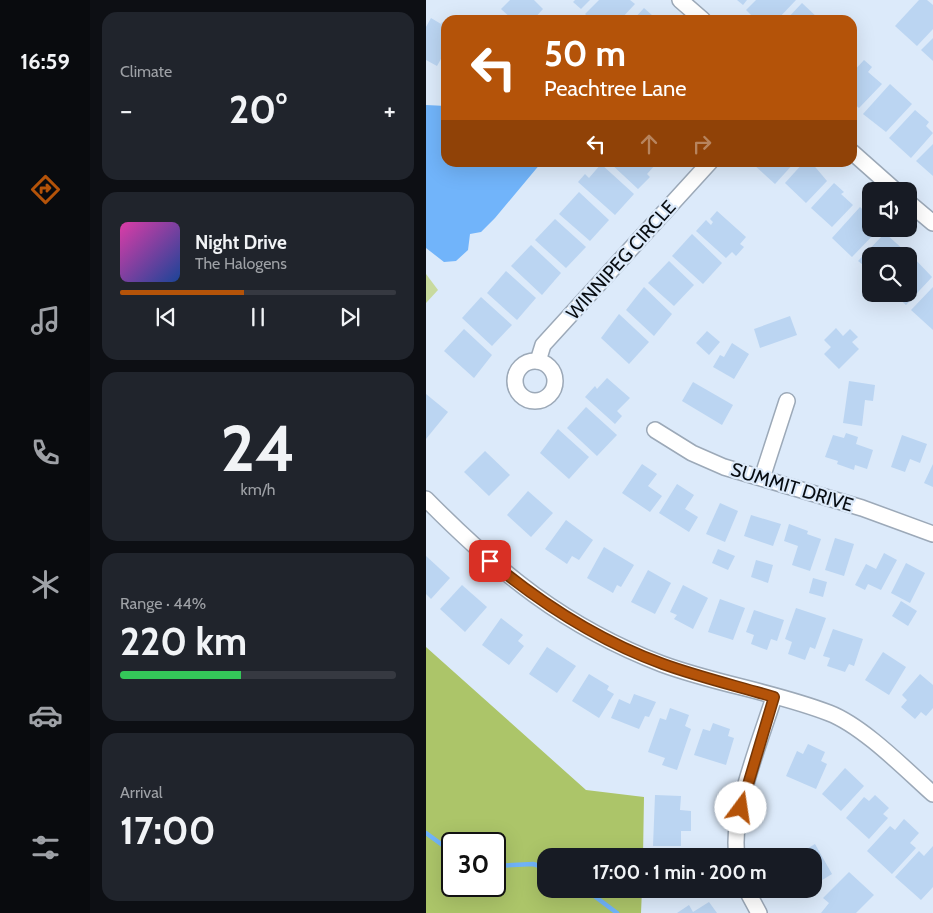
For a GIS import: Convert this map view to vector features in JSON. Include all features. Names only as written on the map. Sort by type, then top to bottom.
[{"type":"street","points":[[680,0],[697,15]]},
{"type":"street","points":[[857,156],[886,182]]},
{"type":"street","name":"WINNIPEG CIRCLE","points":[[538,361],[543,345],[705,167]]},
{"type":"street","points":[[917,210],[933,223]]},
{"type":"street","points":[[762,478],[787,401]]},
{"type":"street","name":"SUMMIT DRIVE","points":[[655,430],[692,453],[724,467],[862,508],[933,534]]},
{"type":"street","points":[[426,499],[475,548],[520,585],[564,617],[613,642],[663,664],[830,713],[871,739],[933,794]]},
{"type":"street","points":[[736,848],[734,840],[745,792],[774,697]]},
{"type":"street","points":[[751,898],[759,913]]},
{"type":"green space","points":[[426,274],[438,290],[426,303]]},
{"type":"green space","points":[[426,647],[586,790],[644,797],[643,848],[537,848],[537,898],[642,898],[641,913],[426,913]]},
{"type":"water","points":[[426,105],[441,106],[441,167],[538,167],[481,232],[470,234],[468,250],[456,261],[444,262],[426,248]]},
{"type":"building","points":[[510,0],[534,0],[543,9],[538,15],[508,15],[501,9]]},
{"type":"building","points":[[575,0],[590,0],[581,9],[573,2]]},
{"type":"building","points":[[599,0],[630,0],[635,4],[625,15],[585,14]]},
{"type":"building","points":[[737,0],[747,0],[743,5]]},
{"type":"building","points":[[756,0],[796,0],[782,15],[751,15],[746,10]]},
{"type":"building","points":[[919,0],[927,0],[933,5],[933,29],[917,46],[895,26]]},
{"type":"building","points":[[802,3],[815,15],[791,15]]},
{"type":"building","points":[[644,8],[652,15],[638,15]]},
{"type":"building","points":[[431,18],[441,24],[441,59],[437,66],[426,60],[426,27]]},
{"type":"building","points":[[933,38],[933,61],[921,50]]},
{"type":"building","points":[[864,60],[872,67],[868,72],[882,84],[859,108],[857,106],[857,68]]},
{"type":"building","points":[[890,84],[912,104],[886,132],[863,114]]},
{"type":"building","points":[[915,110],[929,122],[926,126],[933,133],[911,158],[889,138]]},
{"type":"building","points":[[933,144],[933,176],[916,161]]},
{"type":"building","points":[[598,167],[604,167],[634,194],[615,215],[578,182],[585,174],[589,178]]},
{"type":"building","points":[[614,167],[653,167],[647,174],[650,177],[638,189]]},
{"type":"building","points":[[756,167],[790,167],[775,184]]},
{"type":"building","points":[[799,167],[815,167],[827,181],[806,203],[785,183]]},
{"type":"building","points":[[834,183],[844,192],[841,194],[853,205],[832,227],[811,208]]},
{"type":"building","points":[[579,192],[609,220],[590,241],[559,214]]},
{"type":"building","points":[[860,207],[862,209],[862,237],[871,237],[852,257],[832,238]]},
{"type":"building","points":[[717,211],[746,237],[740,244],[744,247],[736,256],[732,252],[726,258],[696,231],[706,220],[711,225],[713,222],[710,219]]},
{"type":"building","points":[[555,219],[586,247],[566,268],[535,240]]},
{"type":"building","points":[[692,234],[722,263],[703,284],[672,256]]},
{"type":"building","points":[[881,237],[889,237],[900,247],[872,247]]},
{"type":"building","points":[[531,245],[561,273],[542,295],[511,266]]},
{"type":"building","points":[[669,261],[694,285],[674,306],[648,283]]},
{"type":"building","points":[[917,261],[932,277],[917,293]]},
{"type":"building","points":[[506,271],[536,298],[517,320],[487,293]]},
{"type":"building","points":[[644,287],[672,314],[654,336],[626,310]]},
{"type":"building","points":[[933,287],[933,330],[911,310]]},
{"type":"building","points":[[481,297],[512,325],[492,346],[462,318]]},
{"type":"building","points":[[619,314],[649,342],[629,364],[601,338]]},
{"type":"building","points":[[790,316],[797,335],[760,348],[754,329]]},
{"type":"building","points":[[836,328],[843,336],[850,329],[858,337],[852,342],[859,349],[839,369],[824,354],[831,347],[824,340]]},
{"type":"building","points":[[464,329],[492,355],[474,378],[444,351]]},
{"type":"building","points":[[707,331],[720,342],[709,355],[696,343]]},
{"type":"building","points":[[732,343],[749,354],[734,379],[713,367],[720,355],[724,357]]},
{"type":"building","points":[[607,378],[630,398],[617,411],[622,416],[615,424],[585,397],[595,386],[597,389]]},
{"type":"building","points":[[849,381],[875,385],[873,401],[865,400],[862,426],[843,423]]},
{"type":"building","points":[[693,382],[733,405],[722,425],[682,401]]},
{"type":"building","points":[[426,394],[448,412],[426,439]]},
{"type":"building","points":[[586,407],[617,435],[597,456],[567,428]]},
{"type":"building","points":[[558,429],[589,457],[569,479],[540,453]]},
{"type":"building","points":[[846,433],[858,437],[856,444],[873,450],[867,469],[855,465],[854,470],[837,464],[838,461],[825,457],[833,435],[844,438]]},
{"type":"building","points":[[902,435],[927,444],[920,463],[910,459],[905,472],[891,467]]},
{"type":"building","points":[[485,451],[510,475],[489,496],[464,472]]},
{"type":"building","points":[[642,464],[657,474],[648,486],[662,496],[650,512],[622,493]]},
{"type":"building","points":[[933,464],[933,487],[924,483]]},
{"type":"building","points":[[677,484],[694,495],[685,509],[698,517],[689,532],[659,513]]},
{"type":"building","points":[[528,491],[553,513],[531,537],[507,515]]},
{"type":"building","points":[[720,503],[738,511],[725,542],[706,534]]},
{"type":"building","points":[[751,515],[781,524],[773,546],[744,536]]},
{"type":"building","points":[[566,520],[593,540],[579,560],[572,556],[567,564],[545,549]]},
{"type":"building","points":[[789,524],[808,531],[807,534],[821,539],[810,571],[792,565],[798,546],[784,541]]},
{"type":"building","points":[[835,538],[854,544],[844,576],[825,570]]},
{"type":"building","points":[[604,547],[634,565],[621,587],[617,585],[613,593],[587,578]]},
{"type":"building","points":[[718,549],[735,556],[728,570],[712,563]]},
{"type":"building","points":[[884,553],[897,560],[881,590],[868,584],[865,590],[855,585],[866,564],[876,569]]},
{"type":"building","points":[[426,556],[450,578],[431,599],[426,594]]},
{"type":"building","points":[[756,560],[773,565],[768,583],[751,577]]},
{"type":"building","points":[[906,563],[925,573],[910,603],[891,593]]},
{"type":"building","points":[[648,570],[671,583],[655,614],[631,602]]},
{"type":"building","points":[[813,578],[827,582],[823,597],[809,593]]},
{"type":"building","points":[[462,585],[487,607],[465,632],[440,609]]},
{"type":"building","points":[[683,585],[708,598],[693,629],[674,619],[677,615],[670,612]]},
{"type":"building","points":[[720,599],[745,608],[733,640],[708,632]]},
{"type":"building","points":[[901,601],[917,611],[908,626],[892,616]]},
{"type":"building","points":[[796,608],[826,618],[815,649],[810,647],[805,660],[788,654],[792,642],[785,639]]},
{"type":"building","points":[[754,610],[784,620],[777,641],[771,639],[767,650],[751,644],[754,635],[746,632]]},
{"type":"building","points":[[501,618],[523,635],[518,641],[524,646],[509,665],[482,645]]},
{"type":"building","points":[[833,629],[863,639],[854,666],[849,664],[845,672],[827,666],[830,658],[823,656]]},
{"type":"building","points":[[547,647],[576,666],[557,693],[529,674]]},
{"type":"building","points":[[883,652],[906,667],[889,695],[865,680]]},
{"type":"building","points":[[589,674],[609,686],[607,690],[614,694],[599,718],[572,701]]},
{"type":"building","points":[[920,674],[933,685],[933,708],[926,716],[921,712],[915,719],[901,707],[907,700],[902,695]]},
{"type":"building","points":[[634,694],[656,702],[649,717],[645,716],[639,729],[611,718],[619,699],[630,704]]},
{"type":"building","points":[[670,708],[689,715],[685,726],[691,729],[677,770],[662,765],[665,758],[648,752],[660,718],[666,720]]},
{"type":"building","points":[[713,723],[730,729],[728,736],[734,738],[726,765],[694,755],[703,729],[710,731]]},
{"type":"building","points":[[808,744],[825,752],[821,761],[827,764],[816,789],[786,776],[797,751],[803,754]]},
{"type":"building","points":[[845,768],[864,786],[841,811],[822,794]]},
{"type":"building","points":[[655,795],[681,796],[680,810],[691,811],[691,831],[681,831],[681,846],[653,846]]},
{"type":"building","points":[[875,795],[889,808],[883,814],[888,818],[869,839],[846,818],[864,797],[869,801]]},
{"type":"building","points":[[904,819],[919,833],[910,843],[916,848],[892,874],[867,851],[890,826],[895,830]]},
{"type":"building","points":[[815,844],[817,848],[808,848]]},
{"type":"building","points":[[933,846],[933,887],[921,900],[895,877],[919,851],[924,856]]},
{"type":"building","points":[[822,856],[832,874],[822,880]]},
{"type":"building","points":[[849,872],[874,895],[856,913],[821,913],[829,903],[823,898]]},
{"type":"building","points":[[709,902],[717,913],[677,913],[689,905],[693,912]]},
{"type":"waterway","points":[[426,833],[441,844]]},
{"type":"waterway","points":[[506,865],[537,865]]},
{"type":"waterway","points":[[597,898],[617,913]]},
{"type":"route","points":[[490,561],[564,617],[613,642],[663,664],[774,697],[741,808]]}]
